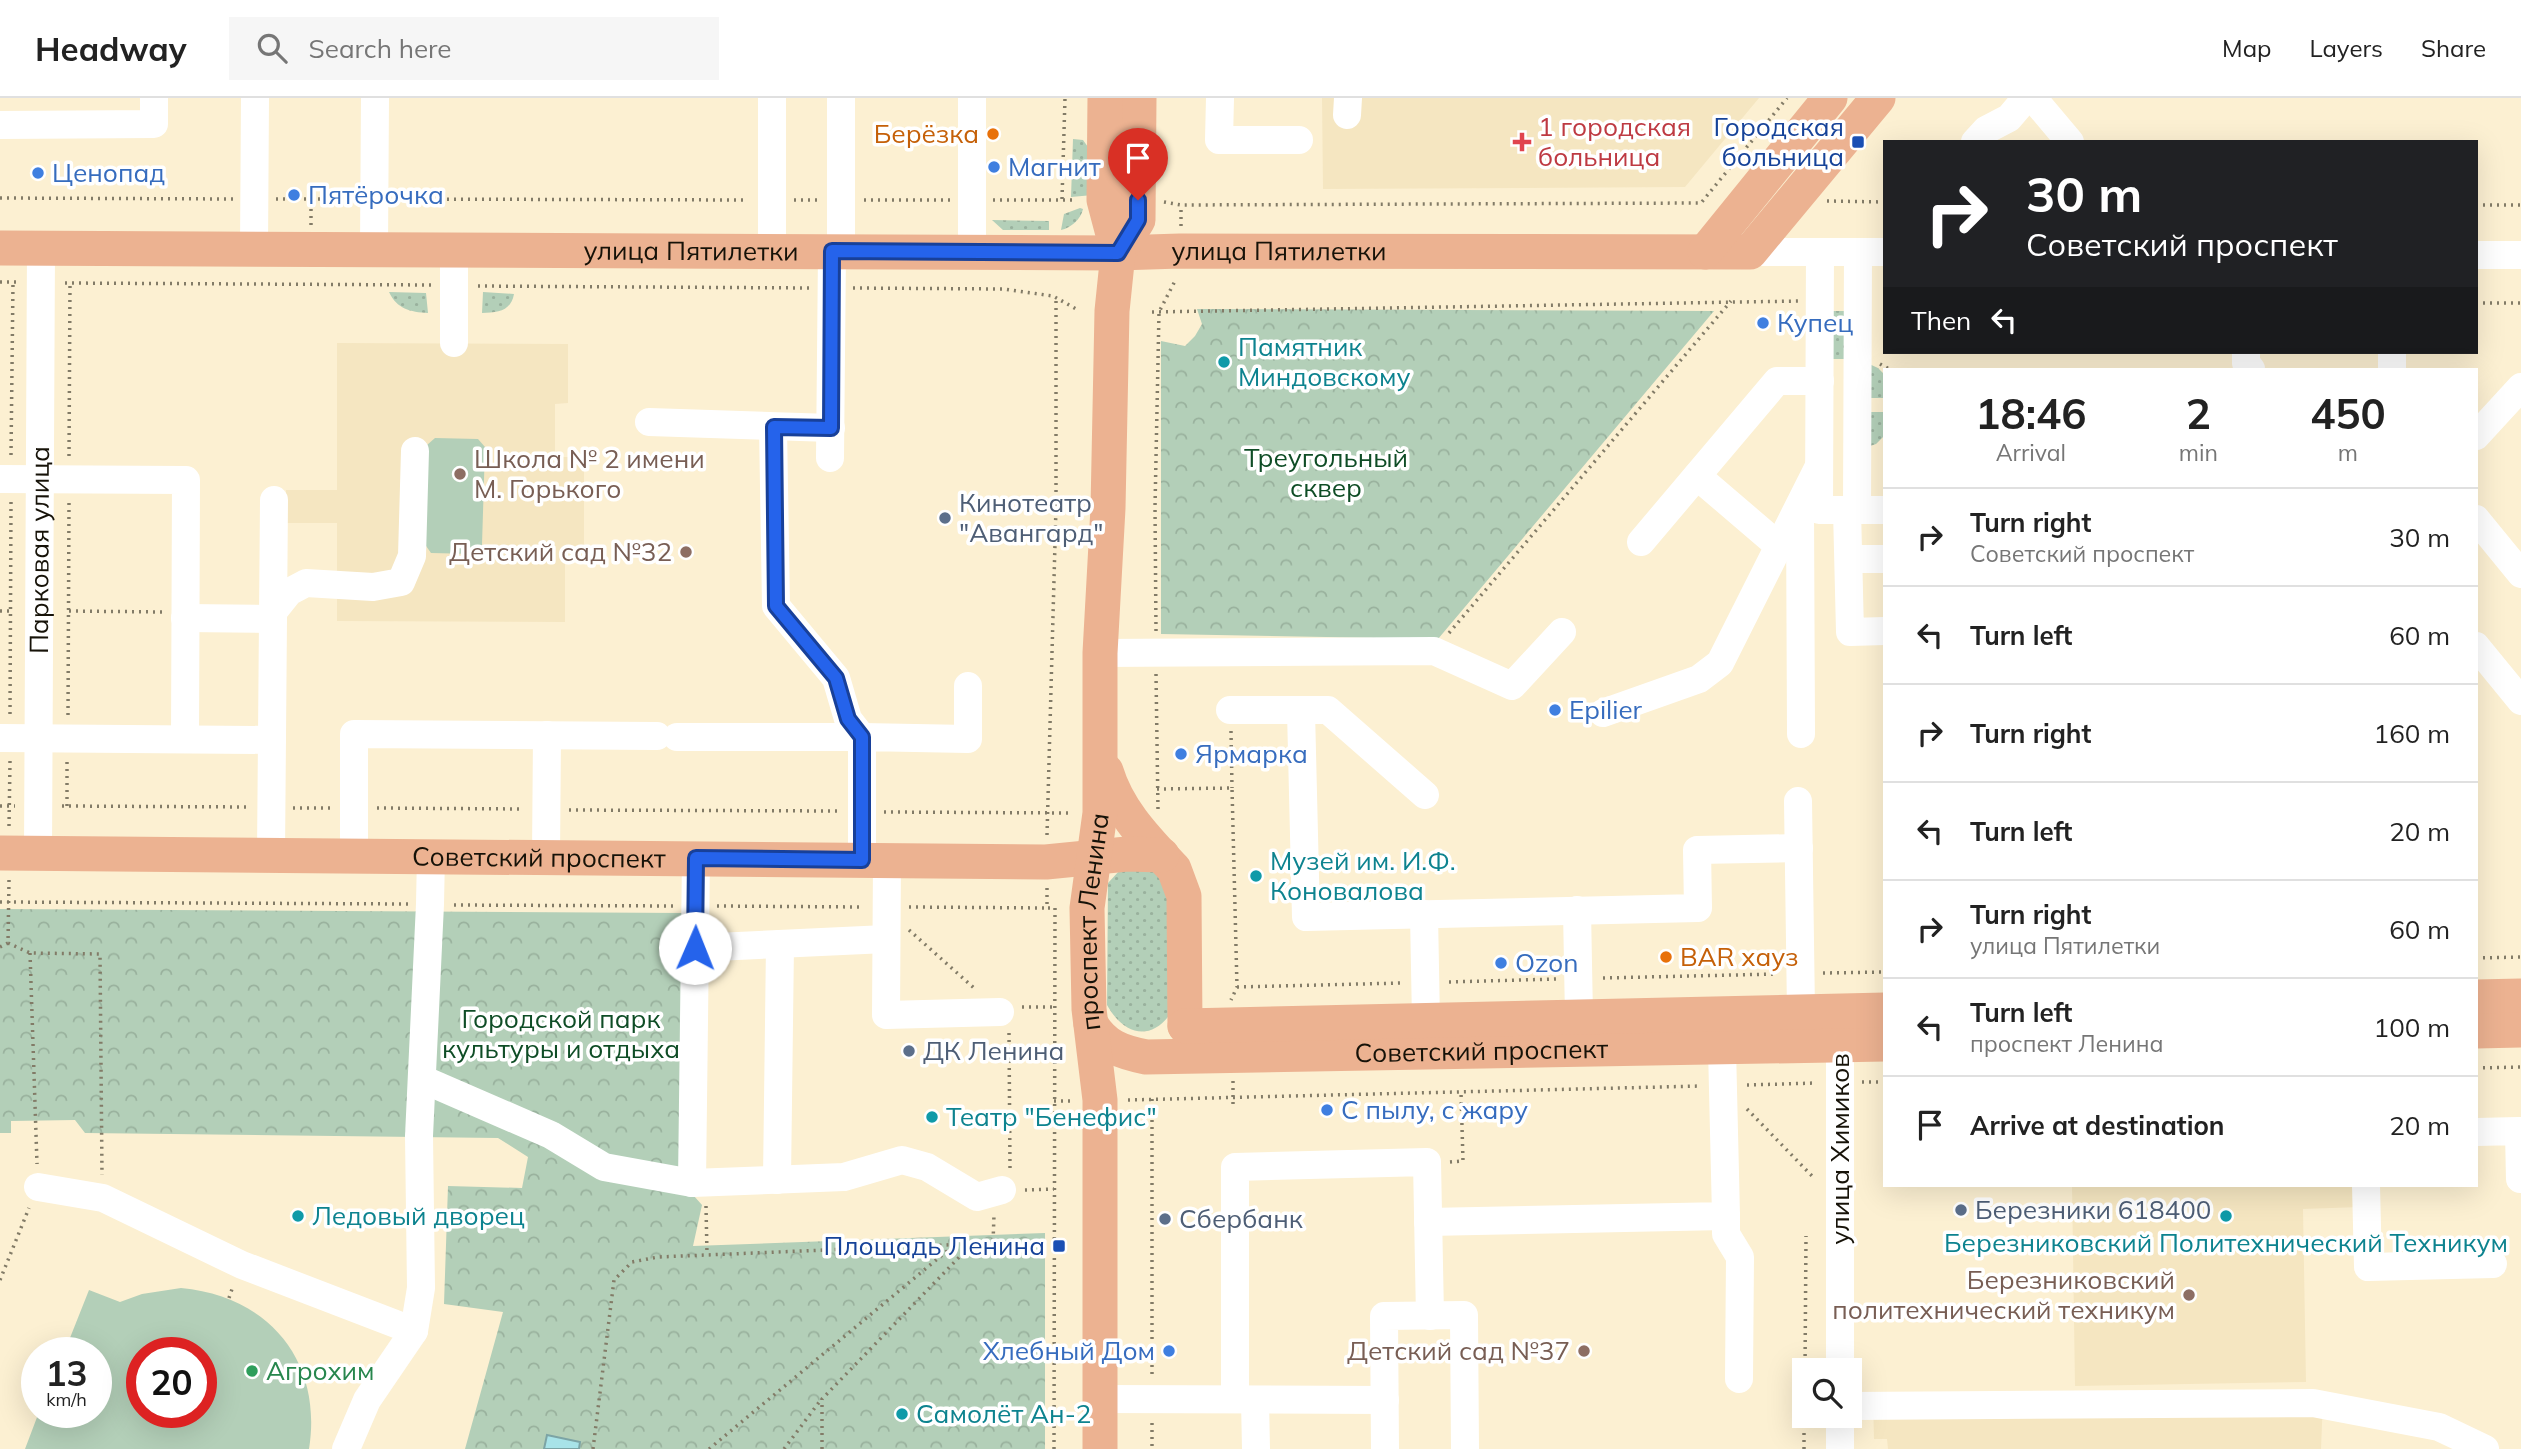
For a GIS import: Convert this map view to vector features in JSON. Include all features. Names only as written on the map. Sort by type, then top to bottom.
[{"type":"main road","name":"проспект Ленина","points":[[1100,1449],[1100,1100],[1091,1024],[1087,908],[1094,857],[1112,813],[1100,743],[1100,653],[1108,508],[1112,311],[1118,253],[1104,200],[1105,98]]},
{"type":"main road","name":"проспект Ленина","points":[[1118,253],[1138,220],[1139,98]]},
{"type":"main road","points":[[1705,252],[1830,98]]},
{"type":"main road","points":[[1750,252],[1878,98]]},
{"type":"main road","name":"улица Пятилетки","points":[[0,248],[1118,253],[1750,252]]},
{"type":"main road","name":"проспект Ленина","points":[[1112,813],[1162,855],[1174,869],[1184,896],[1185,1026]]},
{"type":"main road","name":"Советский проспект","points":[[0,853],[1046,862],[1127,854],[1162,855]]},
{"type":"main road","points":[[2478,997],[2521,996]]},
{"type":"main road","name":"Советский проспект","points":[[1091,1024],[1109,1046],[1124,1053],[1146,1057],[1723,1048],[1840,1028],[1883,1011]]},
{"type":"main road","name":"Советский проспект","points":[[1185,1026],[1801,1012],[1883,1043]]},
{"type":"main road","points":[[1100,1100],[1107,1085],[1185,1026]]},
{"type":"main road","points":[[2478,1031],[2521,1030]]},
{"type":"street","points":[[0,125],[154,124],[154,98]]},
{"type":"street","points":[[254,249],[255,98]]},
{"type":"street","points":[[374,249],[375,98]]},
{"type":"street","points":[[772,98],[772,250]]},
{"type":"street","points":[[830,458],[832,288],[841,200],[841,98]]},
{"type":"street","points":[[972,98],[972,251]]},
{"type":"street","points":[[1220,98],[1219,140],[1299,140]]},
{"type":"street","points":[[1977,140],[1986,130],[2009,118],[2026,98]]},
{"type":"street","points":[[2033,98],[2068,140]]},
{"type":"street","name":"Парковая улица","points":[[38,853],[41,248]]},
{"type":"street","points":[[454,249],[454,344]]},
{"type":"street","name":"улица Пятилетки","points":[[1750,252],[1871,252]]},
{"type":"street","points":[[1820,252],[1819,510],[1863,510]]},
{"type":"street","points":[[1871,252],[1863,510],[1849,559],[1850,632],[1883,631]]},
{"type":"street","points":[[2478,254],[2521,255]]},
{"type":"street","points":[[1641,542],[1777,381],[1820,381]]},
{"type":"street","points":[[2478,434],[2521,387]]},
{"type":"street","points":[[649,422],[831,428]]},
{"type":"street","points":[[774,427],[776,606],[836,678],[848,719],[862,737],[862,811],[888,907],[886,1015],[1000,1012]]},
{"type":"street","points":[[273,615],[289,592],[306,583],[373,586],[401,582],[412,556],[415,451]]},
{"type":"street","points":[[1603,713],[1699,679],[1720,663],[1819,466]]},
{"type":"street","points":[[1697,476],[1779,545]]},
{"type":"street","points":[[0,479],[186,480],[185,739]]},
{"type":"street","points":[[271,854],[274,500]]},
{"type":"street","points":[[1800,504],[1801,734]]},
{"type":"street","points":[[2478,523],[2521,574]]},
{"type":"street","points":[[1849,559],[1883,559]]},
{"type":"street","points":[[185,615],[273,615]]},
{"type":"street","points":[[1100,653],[1434,651],[1513,686],[1562,632]]},
{"type":"street","points":[[2478,648],[2521,701]]},
{"type":"street","points":[[354,855],[354,734],[968,739],[968,686]]},
{"type":"street","points":[[1230,710],[1328,710],[1425,795]]},
{"type":"street","points":[[1301,710],[1306,917],[1698,908],[1697,850],[1799,848]]},
{"type":"street","points":[[546,856],[547,735]]},
{"type":"street","points":[[0,738],[272,740]]},
{"type":"street","points":[[1798,801],[1801,1012]]},
{"type":"street","points":[[346,1449],[367,1400],[414,1331],[421,1288],[419,1136],[431,856]]},
{"type":"street","points":[[696,858],[699,1183]]},
{"type":"street","points":[[1577,910],[1579,1017]]},
{"type":"street","points":[[1424,914],[1426,1021]]},
{"type":"street","points":[[695,948],[886,939]]},
{"type":"street","points":[[777,1180],[780,944]]},
{"type":"street","name":"улица Химиков","points":[[1840,1028],[1840,1358]]},
{"type":"street","points":[[1723,1048],[1726,1234],[1740,1257],[1739,1379]]},
{"type":"street","points":[[422,1079],[551,1135],[604,1167],[699,1183],[844,1177],[902,1160],[927,1167],[977,1197],[1002,1190]]},
{"type":"street","points":[[2478,1132],[2519,1131],[2520,1179]]},
{"type":"street","points":[[1256,1449],[1245,1400],[1235,1167],[1427,1162],[1430,1316]]},
{"type":"street","points":[[38,1187],[103,1198],[242,1265],[414,1331]]},
{"type":"street","points":[[2366,1187],[2368,1267],[2493,1264]]},
{"type":"street","points":[[1428,1222],[1726,1216]]},
{"type":"street","points":[[1385,1449],[1384,1316],[1464,1315],[1465,1449]]},
{"type":"street","points":[[1100,1399],[1385,1400]]},
{"type":"street","points":[[1862,1406],[2313,1404],[2440,1427],[2484,1449]]},
{"type":"street","points":[[1840,1428],[1840,1449]]},
{"type":"path","points":[[1062,199],[1065,98]]},
{"type":"path","points":[[1157,201],[1181,205],[1701,203],[1787,98]]},
{"type":"path","points":[[0,198],[1089,200]]},
{"type":"path","points":[[1818,201],[1883,202]]},
{"type":"path","points":[[1181,205],[1181,232]]},
{"type":"path","points":[[2478,205],[2521,205]]},
{"type":"path","points":[[0,806],[1158,812],[1155,507],[1159,312],[1177,276]]},
{"type":"path","points":[[0,282],[1004,289],[1053,296],[1078,310]]},
{"type":"path","points":[[67,806],[70,283]]},
{"type":"path","points":[[1434,651],[1731,301]]},
{"type":"path","points":[[1152,312],[1820,301]]},
{"type":"path","points":[[2478,303],[2521,303]]},
{"type":"path","points":[[0,611],[185,615]]},
{"type":"path","points":[[1230,710],[1237,987]]},
{"type":"path","points":[[1157,789],[1232,788]]},
{"type":"path","points":[[0,902],[1047,908]]},
{"type":"path","points":[[593,1449],[614,1280],[632,1262],[658,1256],[993,1243],[994,1209],[1010,1173],[1009,1020],[892,914],[888,907]]},
{"type":"path","points":[[0,947],[8,943]]},
{"type":"path","points":[[0,1280],[38,1187],[30,953]]},
{"type":"path","points":[[2478,958],[2521,957]]},
{"type":"path","points":[[1009,1058],[1055,1058]]},
{"type":"path","points":[[2478,1068],[2521,1067]]},
{"type":"path","points":[[1055,1101],[1883,1082]]},
{"type":"path","points":[[1723,1086],[1840,1204]]},
{"type":"path","points":[[1461,1092],[1462,1161]]},
{"type":"path","points":[[1152,1099],[1152,1449]]},
{"type":"path","points":[[699,1183],[707,1255]]},
{"type":"path","points":[[1002,1190],[1054,1189]]},
{"type":"path","points":[[1805,1358],[1806,1236]]},
{"type":"path","points":[[784,1449],[822,1399],[971,1244]]},
{"type":"path","points":[[709,1449],[955,1245]]},
{"type":"path","points":[[822,1399],[822,1449]]},
{"type":"path","points":[[1804,1428],[1804,1449]]},
{"type":"shaded area","name":"1 городская больница","points":[[1322,98],[1759,98],[1685,187],[1323,189]]},
{"type":"shaded area","name":"Школа № 2 имени М. Горького","points":[[337,343],[568,344],[568,403],[555,404],[555,457],[584,457],[584,546],[565,547],[565,622],[337,621],[337,523],[286,523],[286,490],[337,490]]},
{"type":"shaded area","name":"Березниковский политехнический техникум","points":[[2072,1187],[2359,1187],[2360,1207],[2303,1209],[2306,1382],[2075,1386]]},
{"type":"shaded area","points":[[2323,1399],[2321,1449],[1888,1449],[1887,1439],[1874,1439],[1873,1401]]},
{"type":"green space","points":[[1073,139],[1083,140],[1088,147],[1093,195],[1071,197]]},
{"type":"green space","points":[[1083,209],[1078,220],[1061,230],[1064,214]]},
{"type":"green space","points":[[992,220],[1049,221],[1049,230],[1003,230]]},
{"type":"green space","points":[[389,292],[426,293],[428,313],[405,309]]},
{"type":"green space","points":[[483,292],[514,294],[510,304],[503,310],[482,313]]},
{"type":"green space","name":"Треугольный сквер","points":[[1197,309],[1714,311],[1438,639],[1161,634],[1161,341],[1185,346],[1202,324]]},
{"type":"green space","points":[[1827,311],[1851,311],[1851,359],[1826,359]]},
{"type":"green space","points":[[1867,363],[1883,373],[1883,398],[1867,398]]},
{"type":"green space","points":[[1867,412],[1883,412],[1883,437],[1876,444],[1867,447]]},
{"type":"green space","points":[[435,438],[478,439],[485,447],[482,545],[474,554],[431,553],[424,543],[427,445]]},
{"type":"green space","points":[[1142,864],[1168,879],[1171,1013],[1154,1028],[1137,1031],[1121,1023],[1107,1005],[1108,883],[1120,870]]},
{"type":"green space","name":"Городской парк культуры и отдыха","points":[[0,909],[686,913],[686,1187],[702,1205],[693,1246],[1045,1233],[1045,1449],[465,1449],[503,1312],[444,1304],[448,1186],[522,1188],[528,1157],[498,1138],[85,1133],[75,1120],[11,1121],[11,1133],[0,1133]]},
{"type":"green space","name":"Агрохим","points":[[181,1288],[212,1294],[240,1304],[264,1319],[283,1338],[298,1361],[307,1388],[311,1417],[309,1449],[25,1449],[33,1428],[112,1428],[112,1337],[70,1337],[89,1290],[120,1302],[142,1294]]},
{"type":"water","points":[[547,1435],[580,1442],[579,1449],[544,1449]]},
{"type":"place","name":"Берёзка","points":[[993,134]]},
{"type":"place","name":"1 городская больница","points":[[1522,142]]},
{"type":"place","name":"Городская больница","points":[[1858,142]]},
{"type":"place","name":"Магнит","points":[[994,167]]},
{"type":"place","name":"Ценопад","points":[[38,173]]},
{"type":"place","name":"Пятёрочка","points":[[294,195]]},
{"type":"place","name":"Купец","points":[[1763,323]]},
{"type":"place","name":"Памятник Миндовскому","points":[[1224,362]]},
{"type":"place","name":"Школа № 2 имени М. Горького","points":[[460,474]]},
{"type":"place","name":"Кинотеатр \"Авангард\"","points":[[945,518]]},
{"type":"place","name":"Детский сад №32","points":[[686,552]]},
{"type":"place","name":"Epilier","points":[[1555,710]]},
{"type":"place","name":"Ярмарка","points":[[1181,754]]},
{"type":"place","name":"Музей им. И.Ф. Коновалова","points":[[1256,876]]},
{"type":"place","name":"BAR хауз","points":[[1666,957]]},
{"type":"place","name":"Ozon","points":[[1501,963]]},
{"type":"place","name":"ДК Ленина","points":[[909,1051]]},
{"type":"place","name":"С пылу, с жару","points":[[1327,1110]]},
{"type":"place","name":"Театр \"Бенефис\"","points":[[932,1117]]},
{"type":"place","name":"Березники 618400","points":[[1961,1210]]},
{"type":"place","name":"Ледовый дворец","points":[[298,1216]]},
{"type":"place","name":"Березниковский Политехнический Техникум","points":[[2226,1216]]},
{"type":"place","name":"Сбербанк","points":[[1165,1219]]},
{"type":"place","name":"Площадь Ленина","points":[[1059,1246]]},
{"type":"place","name":"Березниковский политехнический техникум","points":[[2189,1295]]},
{"type":"place","name":"Хлебный Дом","points":[[1169,1351]]},
{"type":"place","name":"Детский сад №37","points":[[1584,1351]]},
{"type":"place","name":"Агрохим","points":[[252,1371]]},
{"type":"place","name":"Самолёт Ан-2","points":[[902,1414]]},
{"type":"route","points":[[695,948],[696,858],[862,860],[862,737],[848,719],[836,678],[776,606],[774,427],[831,428],[832,251],[1118,253],[1138,220],[1138,200]]}]
